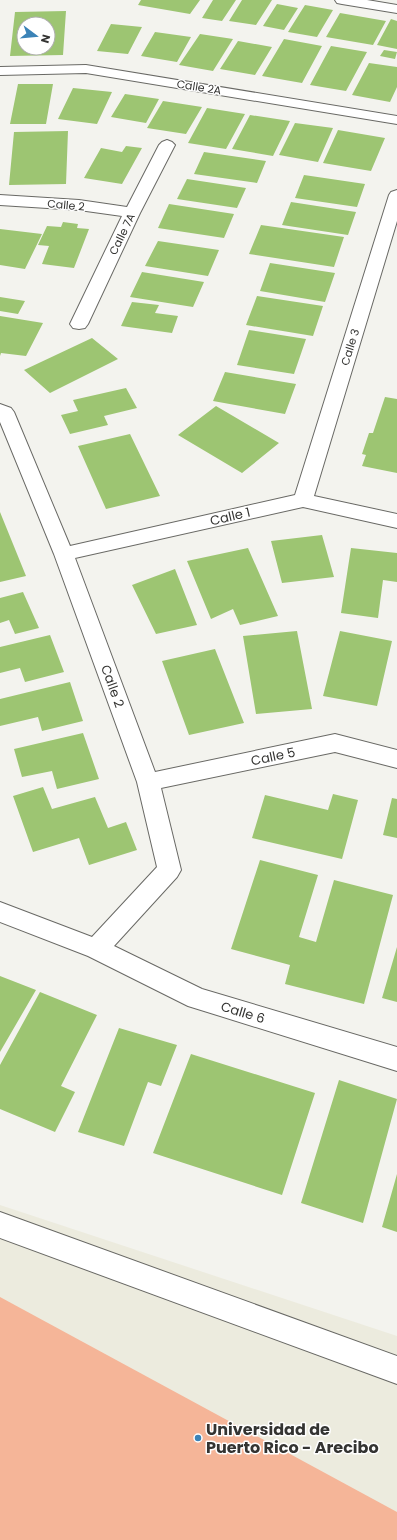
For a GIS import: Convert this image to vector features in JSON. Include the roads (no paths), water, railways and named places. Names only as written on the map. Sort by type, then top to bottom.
[{"type":"street","points":[[342,0],[397,9]]},
{"type":"street","name":"Calle 2A","points":[[0,71],[86,69],[397,120]]},
{"type":"street","name":"Calle 7A","points":[[79,324],[132,213],[167,145]]},
{"type":"street","name":"Calle 3","points":[[303,500],[397,195]]},
{"type":"street","name":"Calle 2","points":[[0,200],[80,205],[132,213]]},
{"type":"street","name":"Calle 2","points":[[0,410],[5,412],[64,554],[148,782],[169,870],[96,949]]},
{"type":"street","name":"Calle 1","points":[[64,554],[303,500],[397,521]]},
{"type":"street","name":"Calle 5","points":[[148,782],[335,743],[397,759]]},
{"type":"street","name":"Calle 6","points":[[0,912],[96,949],[197,998],[397,1059]]},
{"type":"street","points":[[0,1226],[397,1370]]},
{"type":"place","name":"Universidad de Puerto Rico - Arecibo","points":[[198,1438]]}]
